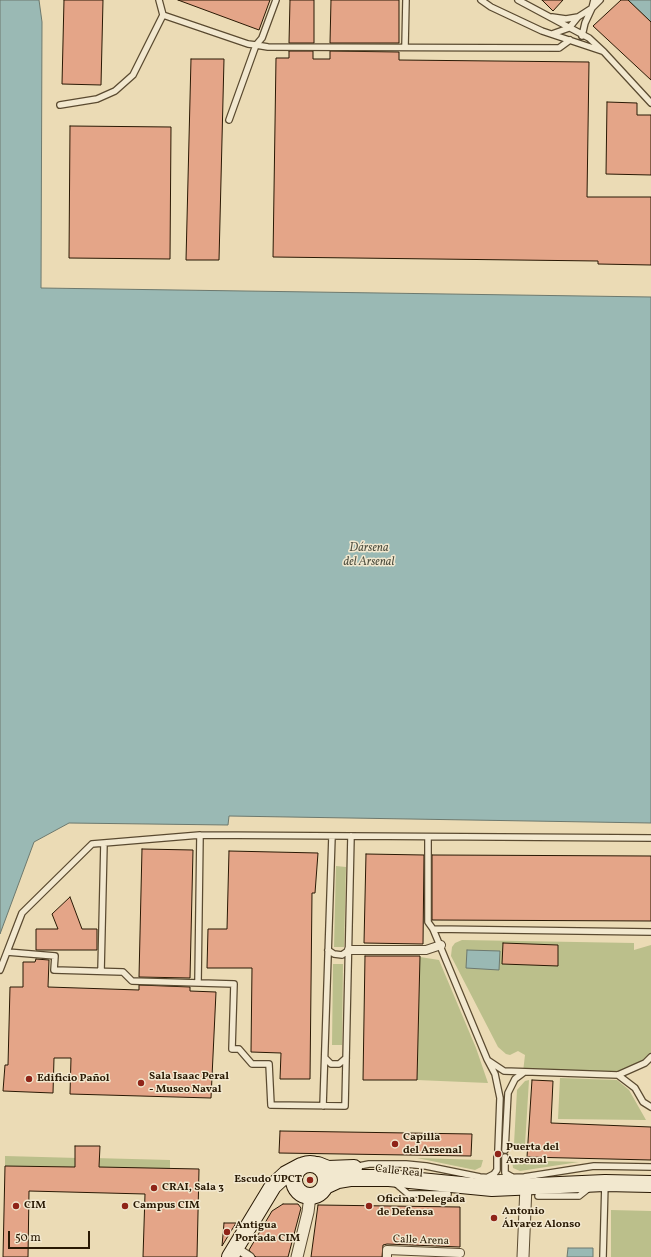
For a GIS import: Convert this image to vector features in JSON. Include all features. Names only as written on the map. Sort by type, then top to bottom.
[{"type":"main road","points":[[233,1252],[259,1206],[279,1179],[301,1166],[309,1164],[318,1165],[325,1173],[325,1186],[320,1192],[304,1194],[291,1188],[280,1189],[267,1197],[259,1206]]},
{"type":"main road","name":"Calle Real","points":[[318,1165],[328,1169],[351,1168],[409,1171],[482,1182],[504,1188],[600,1183],[651,1184]]},
{"type":"main road","points":[[301,1166],[297,1170],[294,1178],[294,1184],[304,1194]]},
{"type":"main road","name":"Calle Real","points":[[527,1186],[583,1175],[651,1175]]},
{"type":"main road","name":"Calle Real","points":[[325,1186],[344,1178],[389,1178],[482,1182]]},
{"type":"street","points":[[348,950],[426,950],[441,945]]},
{"type":"street","points":[[523,1257],[527,1186]]},
{"type":"street","points":[[297,1257],[308,1212],[304,1194]]},
{"type":"street","name":"Calle Arena","points":[[387,1257],[387,1250],[460,1253]]},
{"type":"street","points":[[233,1252],[250,1257]]},
{"type":"lane","points":[[60,105],[97,99],[116,91],[133,75],[163,14],[159,0]]},
{"type":"lane","points":[[229,120],[256,45],[262,38],[276,0]]},
{"type":"lane","points":[[405,47],[406,0]]},
{"type":"lane","points":[[481,0],[510,16],[552,34],[604,52]]},
{"type":"lane","points":[[518,0],[589,38],[651,103]]},
{"type":"lane","points":[[583,45],[582,34],[594,0]]},
{"type":"lane","points":[[552,34],[569,28],[578,17],[592,8],[600,0]]},
{"type":"lane","points":[[163,14],[248,44],[268,48],[559,48],[570,40]]},
{"type":"lane","points":[[547,16],[566,19],[578,17]]},
{"type":"lane","points":[[585,23],[589,38]]},
{"type":"lane","points":[[198,982],[200,835]]},
{"type":"lane","points":[[0,970],[22,913],[92,844],[200,835],[651,838]]},
{"type":"lane","points":[[323,1106],[332,836]]},
{"type":"lane","points":[[7,952],[55,956],[54,970],[123,972],[132,981],[234,984],[232,1049],[239,1049],[252,1064],[269,1064],[271,1105],[345,1106],[351,836]]},
{"type":"lane","points":[[428,837],[428,922],[434,929],[488,1059],[496,1074],[499,1092],[498,1150]]},
{"type":"lane","points":[[101,971],[104,843]]},
{"type":"lane","points":[[434,929],[651,932]]},
{"type":"lane","points":[[328,950],[334,954],[342,955],[348,950]]},
{"type":"lane","points":[[488,1059],[504,1071],[523,1073],[618,1075],[645,1063],[651,1057]]},
{"type":"lane","points":[[325,1058],[331,1064],[339,1064],[346,1058]]},
{"type":"lane","points":[[505,1150],[508,1093],[515,1079],[523,1073]]},
{"type":"lane","points":[[618,1075],[636,1088],[643,1102],[651,1107]]},
{"type":"lane","points":[[482,1182],[496,1172],[498,1157]]},
{"type":"lane","points":[[505,1157],[505,1173],[527,1186],[594,1166],[651,1167]]},
{"type":"lane","points":[[389,1178],[408,1194],[448,1194]]},
{"type":"lane","points":[[600,1183],[602,1257]]},
{"type":"green space","points":[[336,866],[346,867],[344,947],[334,947]]},
{"type":"green space","points":[[462,940],[634,943],[634,950],[651,945],[651,1057],[618,1075],[523,1072],[525,1055],[518,1051],[510,1055],[506,1054],[498,1047],[451,956],[452,947],[455,943]]},
{"type":"green space","points":[[420,957],[439,960],[476,1048],[488,1083],[417,1080]]},
{"type":"green space","points":[[333,964],[343,964],[342,1045],[332,1045]]},
{"type":"green space","points":[[560,1078],[617,1080],[629,1090],[646,1120],[558,1119]]},
{"type":"green space","points":[[529,1080],[525,1145],[514,1144],[517,1090],[525,1081]]},
{"type":"green space","points":[[5,1156],[78,1158],[78,1167],[5,1166]]},
{"type":"green space","points":[[94,1158],[170,1160],[170,1169],[94,1167]]},
{"type":"green space","points":[[417,1158],[483,1160],[481,1167],[475,1170]]},
{"type":"green space","points":[[512,1160],[579,1162],[520,1171],[513,1168]]},
{"type":"green space","points":[[611,1210],[651,1211],[651,1257],[611,1257]]},
{"type":"water","name":"Dársena del Arsenal","points":[[0,0],[39,0],[42,22],[41,288],[651,297],[651,823],[229,816],[228,825],[69,823],[34,842],[0,934]]},
{"type":"water","points":[[628,0],[651,0],[651,22]]},
{"type":"water","points":[[467,950],[500,951],[499,970],[466,968]]},
{"type":"water","points":[[568,1248],[593,1248],[593,1257],[567,1257]]},
{"type":"building","points":[[64,0],[103,0],[101,85],[62,84]]},
{"type":"building","points":[[178,0],[270,0],[259,30]]},
{"type":"building","points":[[290,0],[314,0],[314,43],[289,43]]},
{"type":"building","points":[[331,0],[399,0],[399,43],[330,43]]},
{"type":"building","points":[[542,0],[563,0],[553,11]]},
{"type":"building","points":[[621,0],[628,0],[651,22],[651,80],[593,26]]},
{"type":"building","points":[[289,51],[313,51],[313,59],[330,59],[330,51],[399,52],[399,60],[589,62],[587,197],[651,197],[651,265],[598,264],[598,261],[273,257],[276,58],[289,58]]},
{"type":"building","points":[[191,59],[224,59],[219,260],[186,260]]},
{"type":"building","points":[[607,102],[637,103],[637,115],[651,115],[651,175],[606,174]]},
{"type":"building","points":[[70,126],[171,127],[170,259],[69,258]]},
{"type":"building","points":[[142,849],[193,850],[190,978],[139,977]]},
{"type":"building","points":[[229,851],[318,853],[315,893],[312,893],[310,1079],[280,1079],[281,1053],[251,1052],[252,968],[207,968],[208,929],[227,929]]},
{"type":"building","points":[[366,854],[424,855],[423,944],[364,943]]},
{"type":"building","points":[[432,855],[651,856],[651,921],[432,920]]},
{"type":"building","points":[[70,897],[82,929],[97,929],[97,950],[36,950],[36,929],[58,929],[52,914]]},
{"type":"building","points":[[503,943],[558,945],[558,966],[502,964]]},
{"type":"building","points":[[365,956],[420,956],[417,1080],[363,1080]]},
{"type":"building","points":[[36,959],[49,960],[48,987],[139,990],[139,985],[190,987],[190,991],[216,992],[211,1098],[70,1094],[71,1058],[54,1058],[53,1093],[3,1091],[5,1065],[8,1065],[10,987],[23,987],[23,962],[35,962]]},
{"type":"building","points":[[532,1080],[553,1081],[551,1123],[651,1127],[651,1160],[527,1157]]},
{"type":"building","points":[[280,1131],[472,1134],[471,1156],[279,1153]]},
{"type":"building","name":"CIM","points":[[75,1146],[100,1146],[99,1167],[199,1169],[197,1257],[143,1257],[145,1194],[29,1191],[28,1257],[3,1257],[5,1166],[75,1167]]},
{"type":"building","points":[[283,1204],[298,1204],[301,1208],[288,1257],[256,1257],[249,1250],[272,1211]]},
{"type":"building","points":[[318,1205],[460,1207],[460,1247],[387,1244],[383,1245],[382,1257],[311,1257]]},
{"type":"building","name":"Antigua Portada CIM","points":[[224,1223],[236,1223],[222,1246]]},
{"type":"place","name":"Edificio Pañol","points":[[29,1079]]},
{"type":"place","name":"Sala Isaac Peral - Museo Naval","points":[[141,1083]]},
{"type":"place","name":"Capilla del Arsenal","points":[[395,1144]]},
{"type":"place","name":"Puerta del Arsenal","points":[[498,1154]]},
{"type":"place","name":"Escudo UPCT","points":[[310,1180]]},
{"type":"place","name":"CRAI, Sala 3","points":[[154,1188]]},
{"type":"place","name":"CIM","points":[[16,1206]]},
{"type":"place","name":"Campus CIM","points":[[125,1206]]},
{"type":"place","name":"Oficina Delegada de Defensa","points":[[369,1206]]},
{"type":"place","name":"Antonio Álvarez Alonso","points":[[494,1218]]},
{"type":"place","name":"Antigua Portada CIM","points":[[227,1232]]}]
